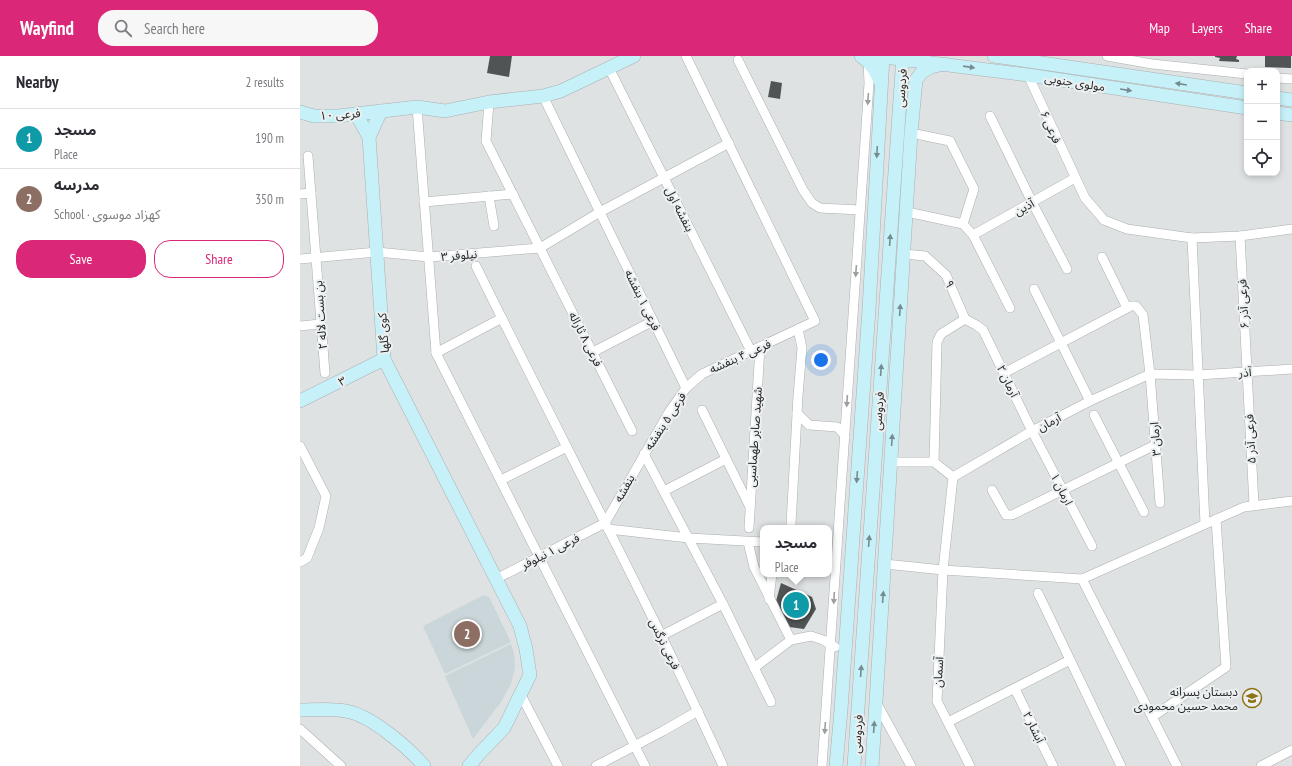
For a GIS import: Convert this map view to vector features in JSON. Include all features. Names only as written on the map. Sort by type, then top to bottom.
[{"type":"street","name":"فرعی ۱۰","points":[[300,112],[314,116],[338,116],[417,107],[445,111],[489,102],[543,96],[561,91],[634,56]]},
{"type":"street","points":[[540,248],[600,212],[729,143],[686,56]]},
{"type":"street","name":"مولوی جنوبی","points":[[994,56],[1049,60],[1244,94]]},
{"type":"street","points":[[1107,56],[1152,64],[1244,74]]},
{"type":"street","points":[[822,766],[832,645],[833,545],[840,499],[869,83],[874,57]]},
{"type":"street","name":"مولوی جنوبی","points":[[874,57],[903,58],[1028,75],[1244,108]]},
{"type":"street","name":"فردوسی","points":[[836,766],[869,309],[881,83],[874,57]]},
{"type":"street","name":"فردوسی","points":[[854,766],[903,58]]},
{"type":"street","points":[[738,60],[803,190],[812,203],[820,208],[860,210]]},
{"type":"street","points":[[872,766],[911,133],[916,80],[922,72],[944,64]]},
{"type":"street","name":"بنفشه اول","points":[[609,68],[751,351]]},
{"type":"street","name":"فرعی ۶","points":[[1028,75],[1084,198],[1104,220],[1127,229],[1192,238],[1240,236],[1292,229]]},
{"type":"street","points":[[1280,78],[1292,79]]},
{"type":"street","points":[[1196,100],[1198,86]]},
{"type":"street","name":"فرعی ۱ بنفشه","points":[[543,96],[686,388]]},
{"type":"street","points":[[1280,98],[1292,100]]},
{"type":"street","name":"فرعی ۸ ثاراله","points":[[489,102],[486,141],[632,431]]},
{"type":"street","points":[[417,107],[436,353],[645,766]]},
{"type":"street","name":"کوی گلها","points":[[381,111],[369,137],[384,360],[520,626],[530,674],[504,728],[469,766]]},
{"type":"street","points":[[1280,113],[1292,115]]},
{"type":"street","points":[[356,114],[369,137]]},
{"type":"street","points":[[990,116],[1032,202],[1068,269]]},
{"type":"street","points":[[878,125],[882,120],[889,118],[898,124]]},
{"type":"street","points":[[911,133],[950,141],[974,189],[963,224]]},
{"type":"street","name":"فرعی ۴ بنفشه","points":[[686,388],[702,374],[815,321],[729,143]]},
{"type":"street","name":"بن بست لاله ۲","points":[[308,156],[325,373]]},
{"type":"street","name":"آذین","points":[[973,235],[1075,178]]},
{"type":"street","points":[[300,194],[311,192]]},
{"type":"street","points":[[424,202],[513,194]]},
{"type":"street","points":[[489,196],[494,226]]},
{"type":"street","points":[[907,212],[963,224],[973,235],[1010,308]]},
{"type":"street","name":"فرعی آذر ۶","points":[[1240,236],[1247,372]]},
{"type":"street","points":[[1192,238],[1205,524]]},
{"type":"street","name":"نیلوفر ۳","points":[[300,259],[377,252],[429,257],[540,248]]},
{"type":"street","name":"۹","points":[[904,254],[925,256],[946,276],[965,319]]},
{"type":"street","points":[[1004,373],[1127,308],[1102,257]]},
{"type":"street","name":"فرعی نرگس","points":[[476,266],[607,526],[698,711],[722,766]]},
{"type":"street","points":[[1034,289],[1090,401]]},
{"type":"street","name":"ارمان ۳","points":[[1127,308],[1136,306],[1143,315],[1150,374],[1160,503]]},
{"type":"street","points":[[436,353],[502,318]]},
{"type":"street","points":[[934,462],[937,342],[941,334],[965,319]]},
{"type":"street","name":"آرمان ۲","points":[[965,319],[976,324],[983,330],[1032,431]]},
{"type":"street","points":[[593,352],[653,321]]},
{"type":"street","points":[[300,326],[320,324]]},
{"type":"street","points":[[791,524],[802,348],[798,329]]},
{"type":"street","name":"شهید صابر طهماسبی","points":[[749,528],[760,347]]},
{"type":"street","name":"۳","points":[[300,401],[384,360]]},
{"type":"street","name":"آذر","points":[[1150,374],[1198,375],[1292,369]]},
{"type":"street","name":"فرعی آذر ۵","points":[[1247,372],[1254,506]]},
{"type":"street","name":"آرمان","points":[[952,477],[1032,431],[1090,401],[1150,374]]},
{"type":"street","name":"فرعی ۵ بنفشه","points":[[644,454],[669,412],[686,388]]},
{"type":"street","points":[[702,410],[750,507]]},
{"type":"street","points":[[797,413],[809,425],[837,427],[843,433],[845,438]]},
{"type":"street","points":[[1094,415],[1144,512]]},
{"type":"street","name":"ارمان ۱","points":[[1032,431],[1092,546]]},
{"type":"street","points":[[992,490],[1006,515],[1012,515],[1155,445]]},
{"type":"street","points":[[300,446],[326,496],[316,534],[307,558],[300,562]]},
{"type":"street","points":[[501,480],[567,447]]},
{"type":"street","points":[[644,454],[723,604],[771,702]]},
{"type":"street","name":"بنفشه","points":[[607,526],[644,454]]},
{"type":"street","points":[[664,491],[726,459]]},
{"type":"street","points":[[890,462],[934,462],[952,477]]},
{"type":"street","name":"آسمان","points":[[952,477],[943,570],[937,701],[970,766]]},
{"type":"street","points":[[840,499],[855,501]]},
{"type":"street","points":[[885,564],[943,570],[1082,579],[1244,507],[1292,501]]},
{"type":"street","points":[[1152,717],[1226,667],[1216,519]]},
{"type":"street","points":[[607,526],[688,538],[760,542]]},
{"type":"street","name":"فرعی ۱ نیلوفر","points":[[496,579],[540,556],[607,526]]},
{"type":"street","points":[[748,542],[754,567],[791,640]]},
{"type":"street","points":[[769,599],[772,577]]},
{"type":"street","points":[[1082,579],[1178,766]]},
{"type":"street","points":[[1038,592],[1121,766]]},
{"type":"street","points":[[660,636],[723,604]]},
{"type":"street","points":[[754,668],[791,640],[811,636],[823,640],[845,653]]},
{"type":"street","points":[[948,722],[1070,660]]},
{"type":"street","name":"آبشار ۲","points":[[1015,689],[1053,766]]},
{"type":"street","points":[[521,695],[558,766]]},
{"type":"street","points":[[876,701],[911,766]]},
{"type":"street","points":[[300,710],[350,712],[373,722],[424,766]]},
{"type":"street","points":[[596,766],[698,711]]},
{"type":"street","points":[[300,729],[340,766]]},
{"type":"street","points":[[1262,766],[1292,750]]},
{"type":"shaded area","points":[[484,595],[489,597],[511,642],[445,674],[423,626]]},
{"type":"shaded area","points":[[511,644],[514,653],[515,668],[511,684],[501,702],[473,739],[445,676]]},
{"type":"building","points":[[490,56],[512,56],[509,77],[487,73]]},
{"type":"building","points":[[1215,56],[1237,56],[1236,59],[1239,60],[1239,62],[1219,61],[1220,58]]},
{"type":"building","points":[[1265,56],[1291,56],[1291,68],[1265,67]]},
{"type":"building","points":[[771,81],[782,83],[780,99],[768,97]]},
{"type":"building","points":[[781,583],[812,597],[816,609],[804,629],[789,627],[776,601]]},
{"type":"place","name":"مسجد","points":[[796,605]]},
{"type":"place","name":"مدرسه","points":[[467,634]]},
{"type":"place","name":"دبستان پسرانه محمد حسین محمودی","points":[[1252,698]]}]
